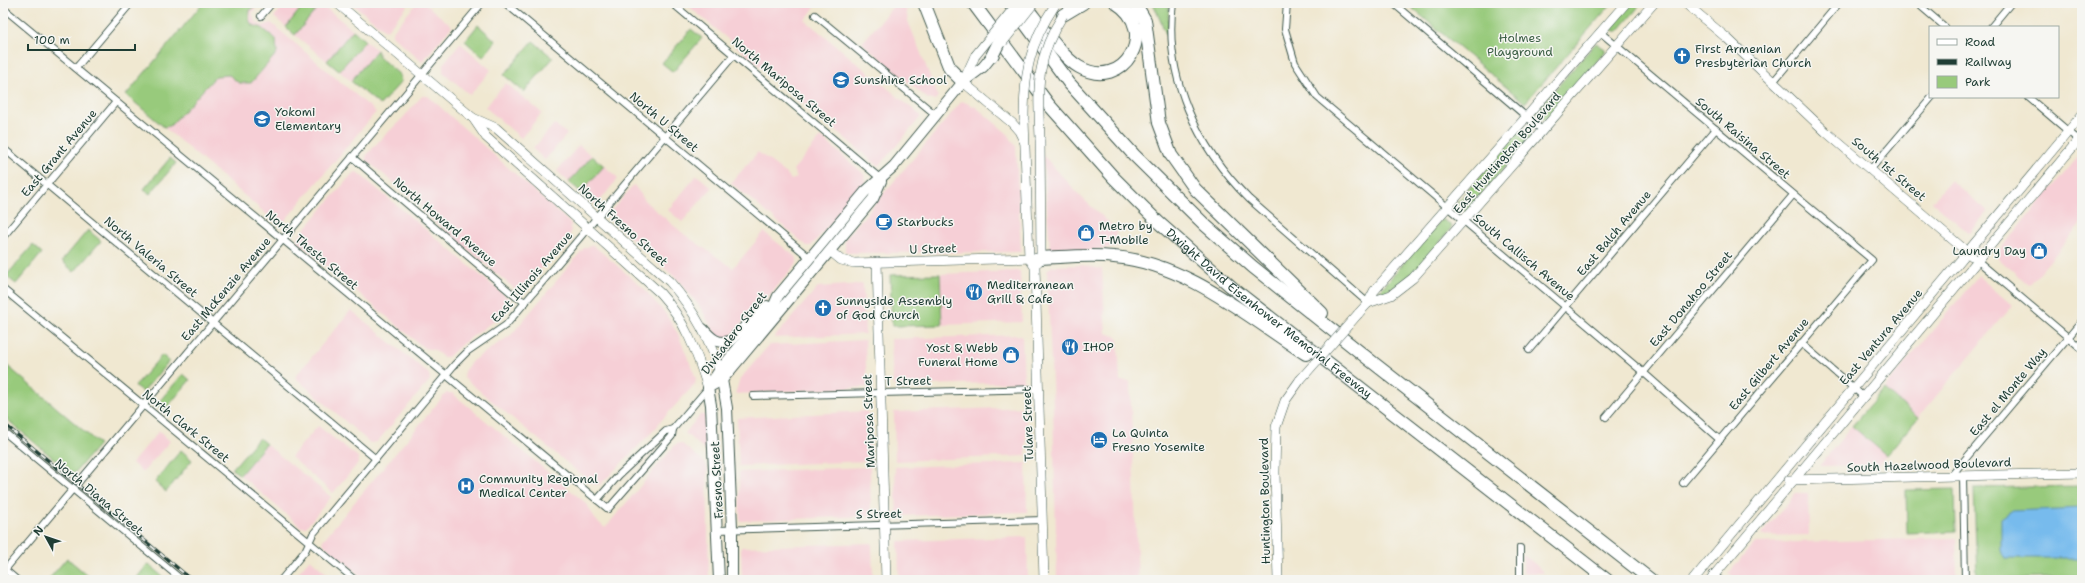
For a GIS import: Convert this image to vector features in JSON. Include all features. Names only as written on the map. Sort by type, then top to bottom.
[{"type":"highway","points":[[924,3],[950,68],[963,82]]},
{"type":"highway","name":"Dwight David Eisenhower Memorial Freeway","points":[[973,3],[1049,105],[1114,178],[1158,222],[1235,290],[1607,580]]},
{"type":"highway","points":[[1010,3],[1069,83],[1134,155],[1205,225],[1253,267],[1371,361],[1651,580]]},
{"type":"highway","points":[[1023,3],[1075,64],[1091,72],[1110,72],[1122,66],[1131,56],[1136,43],[1135,29],[1131,17],[1116,3]]},
{"type":"highway","points":[[992,56],[1006,28],[1026,3]]},
{"type":"highway","points":[[1063,8],[1082,3]]},
{"type":"highway","points":[[1135,3],[1144,20],[1158,122],[1169,150],[1182,173],[1212,205],[1371,361]]},
{"type":"highway","points":[[1035,261],[1115,257],[1153,264],[1182,275],[1206,289],[1385,406]]},
{"type":"main road","name":"Divisadero Street","points":[[963,82],[975,56],[1018,3]]},
{"type":"main road","name":"Divisadero Street","points":[[721,375],[774,305],[778,296],[856,202],[865,192],[882,179],[963,82],[983,67],[1034,3]]},
{"type":"main road","name":"East Huntington Boulevard","points":[[1300,380],[1368,303],[1374,291],[1626,3]]},
{"type":"main road","name":"East Huntington Boulevard","points":[[1368,303],[1381,300],[1402,288],[1413,278],[1654,3]]},
{"type":"main road","name":"South 1st Street","points":[[1685,3],[1719,31],[1817,124],[1978,261]]},
{"type":"main road","name":"North Fresno Street","points":[[339,4],[473,118],[486,137],[670,304],[696,350],[708,388]]},
{"type":"main road","name":"Tulare Street","points":[[1044,580],[1035,261],[1024,120],[1025,83],[1030,56],[1038,32],[1063,8]]},
{"type":"main road","name":"Tulare Street","points":[[1035,261],[1040,138],[1039,74],[1048,42],[1063,8]]},
{"type":"main road","points":[[963,82],[1020,131],[1026,146]]},
{"type":"main road","name":"East Ventura Avenue","points":[[1695,576],[2082,115]]},
{"type":"main road","name":"North Fresno Street","points":[[473,118],[496,128],[670,282],[691,308],[703,329],[721,375]]},
{"type":"main road","points":[[1714,578],[1792,480],[2081,140]]},
{"type":"main road","name":"Divisadero Street","points":[[708,388],[780,311],[830,251],[872,199],[882,179]]},
{"type":"main road","points":[[830,251],[829,243],[846,223],[856,202]]},
{"type":"main road","name":"U Street","points":[[830,251],[841,260],[848,262],[1035,261]]},
{"type":"main road","points":[[780,311],[789,292],[808,267],[810,258]]},
{"type":"main road","name":"Mariposa Street","points":[[877,262],[886,580]]},
{"type":"main road","points":[[703,329],[716,341],[723,343],[730,341],[752,318],[778,296]]},
{"type":"main road","name":"Fresno Street","points":[[721,375],[727,402],[732,528],[732,580]]},
{"type":"main road","name":"Huntington Boulevard","points":[[1278,580],[1275,438],[1282,409],[1290,393],[1300,380]]},
{"type":"main road","name":"Fresno Street","points":[[708,388],[711,405],[718,580]]},
{"type":"main road","name":"South Hazelwood Boulevard","points":[[1776,480],[2082,473]]},
{"type":"street","points":[[76,68],[131,3]]},
{"type":"street","points":[[261,16],[272,3]]},
{"type":"street","name":"East McKenzie Avenue","points":[[4,570],[482,3]]},
{"type":"street","name":"North U Street","points":[[505,3],[810,258]]},
{"type":"street","name":"North Mariposa Street","points":[[672,3],[882,179]]},
{"type":"street","points":[[1173,3],[1172,34],[1177,78],[1193,122],[1210,152],[1236,186],[1249,199],[1368,303]]},
{"type":"street","name":"South Callisch Avenue","points":[[1287,3],[1285,29],[1295,63],[1317,96],[1463,222],[1566,306],[1720,440]]},
{"type":"street","points":[[1393,3],[1542,130]]},
{"type":"street","points":[[1773,82],[1839,3]]},
{"type":"street","points":[[1917,3],[1944,26]]},
{"type":"street","points":[[1992,26],[2011,3]]},
{"type":"street","name":"North Thesta Street","points":[[3,8],[608,509],[672,436],[673,429]]},
{"type":"street","points":[[815,15],[936,115]]},
{"type":"street","name":"South Raisina Street","points":[[1600,32],[1872,260]]},
{"type":"street","name":"East Illinois Avenue","points":[[281,580],[305,551],[313,534],[446,375],[461,358],[506,325],[734,55]]},
{"type":"street","points":[[1870,170],[1931,98]]},
{"type":"street","points":[[2029,98],[2081,140]]},
{"type":"street","name":"East Grant Avenue","points":[[3,237],[116,102]]},
{"type":"street","name":"East Balch Avenue","points":[[1529,350],[1716,129]]},
{"type":"street","name":"North Valeria Street","points":[[3,148],[376,459]]},
{"type":"street","name":"North Howard Avenue","points":[[352,157],[516,297],[526,302]]},
{"type":"street","name":"East Donahoo Street","points":[[1606,417],[1793,195]]},
{"type":"street","name":"East Gilbert Avenue","points":[[1683,483],[1872,260]]},
{"type":"street","name":"South 1st Street","points":[[1978,261],[2082,349]]},
{"type":"street","name":"North Clark Street","points":[[3,289],[355,580]]},
{"type":"street","name":"East el Monte Way","points":[[1952,476],[2082,321]]},
{"type":"street","points":[[1801,343],[1864,397]]},
{"type":"street","points":[[597,500],[619,475],[666,431],[673,429],[708,388]]},
{"type":"street","name":"T Street","points":[[753,396],[1039,389]]},
{"type":"street","name":"North Diana Street","points":[[3,431],[182,580]]},
{"type":"street","points":[[1963,476],[1965,580]]},
{"type":"street","name":"S Street","points":[[717,530],[732,528],[1042,520]]},
{"type":"street","points":[[1520,548],[1520,580]]},
{"type":"street","points":[[4,570],[17,580]]},
{"type":"shaded area","name":"Yokomi Elementary","points":[[203,3],[260,3],[252,13],[255,22],[263,26],[271,23],[376,112],[282,224],[278,224],[126,95]]},
{"type":"shaded area","points":[[286,3],[305,3],[286,27],[274,17]]},
{"type":"shaded area","points":[[356,3],[410,3],[386,31],[354,5]]},
{"type":"shaded area","points":[[417,3],[424,3],[452,26],[422,62],[392,35],[392,32]]},
{"type":"shaded area","points":[[685,3],[818,3],[805,20],[920,115],[920,118],[880,165],[877,165]]},
{"type":"shaded area","points":[[896,3],[905,3],[908,21],[938,96],[935,100],[928,99],[862,43]]},
{"type":"shaded area","points":[[321,4],[353,30],[327,61],[295,35]]},
{"type":"shaded area","points":[[365,41],[377,50],[351,81],[339,71]]},
{"type":"shaded area","points":[[460,43],[491,70],[470,95],[443,72],[443,64]]},
{"type":"shaded area","points":[[506,83],[542,113],[521,138],[485,107]]},
{"type":"shaded area","points":[[422,96],[428,96],[571,224],[571,233],[523,290],[516,290],[423,212],[420,204],[366,160],[366,156],[379,141],[403,118]]},
{"type":"shaded area","points":[[962,101],[976,107],[1008,134],[1016,147],[1021,252],[846,253],[845,239]]},
{"type":"shaded area","points":[[554,124],[567,134],[545,160],[533,149]]},
{"type":"shaded area","points":[[821,137],[864,174],[865,183],[811,246],[807,246],[731,183],[758,152],[788,175],[791,180],[797,178],[793,170]]},
{"type":"shaded area","points":[[579,145],[592,156],[569,182],[557,171]]},
{"type":"shaded area","points":[[1043,155],[1080,196],[1116,229],[1117,246],[1088,251],[1055,252],[1050,249]]},
{"type":"shaded area","points":[[2079,156],[2082,158],[2082,223],[2029,285],[1999,259],[1998,252]]},
{"type":"shaded area","points":[[604,166],[618,178],[599,202],[594,204],[581,192]]},
{"type":"shaded area","points":[[357,172],[510,300],[509,305],[499,317],[462,344],[448,357],[443,357],[434,350],[424,348],[298,242],[297,238],[353,173]]},
{"type":"shaded area","points":[[697,175],[712,188],[682,222],[668,210]]},
{"type":"shaded area","points":[[1951,180],[1988,211],[1969,233],[1932,202]]},
{"type":"shaded area","points":[[634,185],[647,203],[685,235],[733,268],[764,232],[797,258],[797,263],[767,298],[753,310],[730,337],[721,339],[716,335],[700,307],[679,281],[610,219],[610,212]]},
{"type":"shaded area","points":[[593,245],[642,287],[665,313],[678,334],[696,378],[695,384],[657,427],[601,484],[594,485],[464,378],[464,371],[472,361],[511,335],[584,248]]},
{"type":"shaded area","points":[[1082,265],[1102,269],[1106,333],[1118,337],[1120,381],[1130,381],[1138,580],[1057,580],[1053,406],[1047,271],[1052,266]]},
{"type":"shaded area","points":[[1020,271],[1022,322],[942,325],[940,274]]},
{"type":"shaded area","points":[[1978,276],[2012,305],[1918,418],[1884,389]]},
{"type":"shaded area","points":[[863,284],[865,334],[774,338],[818,287]]},
{"type":"shaded area","points":[[351,310],[429,374],[430,380],[377,442],[370,443],[295,377]]},
{"type":"shaded area","points":[[1022,335],[1024,382],[893,386],[891,339]]},
{"type":"shaded area","points":[[865,340],[867,387],[735,394],[740,379],[769,345]]},
{"type":"shaded area","name":"Community Regional Medical Center","points":[[446,393],[452,393],[587,504],[595,519],[605,528],[676,444],[681,443],[704,462],[707,467],[709,580],[365,580],[324,545],[323,540]]},
{"type":"shaded area","points":[[1026,407],[1026,456],[895,461],[894,412]]},
{"type":"shaded area","points":[[868,411],[870,461],[739,466],[737,418]]},
{"type":"shaded area","points":[[700,415],[705,415],[706,451],[685,433]]},
{"type":"shaded area","points":[[318,426],[358,457],[359,462],[333,493],[291,457]]},
{"type":"shaded area","points":[[1852,426],[1886,455],[1878,465],[1819,466]]},
{"type":"shaded area","points":[[159,431],[170,441],[143,472],[132,463]]},
{"type":"shaded area","points":[[266,444],[331,497],[306,527],[301,527],[240,475]]},
{"type":"shaded area","points":[[1026,463],[1027,512],[897,516],[895,467]]},
{"type":"shaded area","points":[[870,467],[871,516],[740,521],[739,472]]},
{"type":"shaded area","points":[[1796,493],[1808,493],[1809,535],[1760,536]]},
{"type":"shaded area","points":[[1027,537],[1028,580],[899,580],[898,541]]},
{"type":"shaded area","points":[[1956,538],[1957,580],[1737,580],[1729,573],[1754,543]]},
{"type":"shaded area","points":[[872,543],[873,580],[742,580],[741,547]]},
{"type":"shaded area","points":[[1523,555],[1534,563],[1544,573],[1523,573]]},
{"type":"shaded area","points":[[310,559],[332,578],[334,580],[292,580]]},
{"type":"green space","points":[[203,3],[254,3],[256,5],[250,10],[249,20],[252,25],[262,28],[276,39],[277,53],[251,83],[239,83],[229,75],[216,76],[170,126],[164,127],[126,95]]},
{"type":"green space","points":[[305,3],[321,4],[295,35],[286,27]]},
{"type":"green space","points":[[1153,3],[1169,3],[1168,39]]},
{"type":"green space","name":"Holmes Playground","points":[[1406,3],[1612,3],[1525,103]]},
{"type":"green space","points":[[1629,3],[1642,3],[1618,31],[1614,31],[1610,28]]},
{"type":"green space","points":[[478,25],[496,41],[483,57],[465,41]]},
{"type":"green space","points":[[691,29],[702,38],[673,72],[662,63]]},
{"type":"green space","points":[[353,30],[365,41],[339,71],[327,61]]},
{"type":"green space","points":[[533,41],[553,58],[524,92],[504,75]]},
{"type":"green space","points":[[1596,43],[1605,49],[1605,52],[1546,120],[1543,119],[1536,111]]},
{"type":"green space","points":[[377,50],[379,57],[400,75],[401,82],[380,105],[351,81]]},
{"type":"green space","points":[[1521,128],[1532,137],[1466,211],[1464,211],[1457,203]]},
{"type":"green space","points":[[592,156],[604,166],[581,192],[569,182]]},
{"type":"green space","points":[[170,158],[176,163],[150,194],[144,189]]},
{"type":"green space","points":[[1441,220],[1444,220],[1452,227],[1428,257],[1400,284],[1376,295]]},
{"type":"green space","points":[[88,230],[101,241],[74,272],[62,261]]},
{"type":"green space","points":[[33,245],[42,253],[16,284],[6,276]]},
{"type":"green space","points":[[940,274],[942,325],[892,326],[890,275]]},
{"type":"green space","points":[[162,355],[169,361],[143,392],[135,386]]},
{"type":"green space","points":[[3,362],[99,444],[73,475],[3,416]]},
{"type":"green space","points":[[183,374],[190,380],[164,411],[156,405]]},
{"type":"green space","points":[[1884,389],[1918,418],[1886,455],[1852,426]]},
{"type":"green space","points":[[259,438],[266,444],[240,475],[232,469]]},
{"type":"green space","points":[[181,450],[192,460],[166,492],[155,482]]},
{"type":"green space","points":[[2082,486],[2082,577],[1977,580],[1974,488]]},
{"type":"green space","points":[[1955,489],[1956,531],[1907,533],[1906,490]]},
{"type":"green space","points":[[67,558],[93,580],[48,580]]},
{"type":"green space","points":[[148,564],[164,578],[162,580],[135,580]]},
{"type":"water","points":[[2082,508],[2082,558],[2006,558],[2001,551],[2001,518],[2011,511]]},
{"type":"railway","points":[[3,423],[192,580]]},
{"type":"place","name":"First Armenian Presbyterian Church","points":[[1682,56]]},
{"type":"place","name":"Sunshine School","points":[[841,80]]},
{"type":"place","name":"Yokomi Elementary","points":[[262,119]]},
{"type":"place","name":"Starbucks","points":[[884,222]]},
{"type":"place","name":"Metro by T-Mobile","points":[[1086,233]]},
{"type":"place","name":"Laundry Day","points":[[2039,251]]},
{"type":"place","name":"Mediterranean Grill & Cafe","points":[[974,292]]},
{"type":"place","name":"Sunnyside Assembly of God Church","points":[[823,308]]},
{"type":"place","name":"IHOP","points":[[1070,347]]},
{"type":"place","name":"Yost & Webb Funeral Home","points":[[1011,355]]},
{"type":"place","name":"La Quinta Fresno Yosemite","points":[[1099,440]]},
{"type":"place","name":"Community Regional Medical Center","points":[[466,486]]}]
